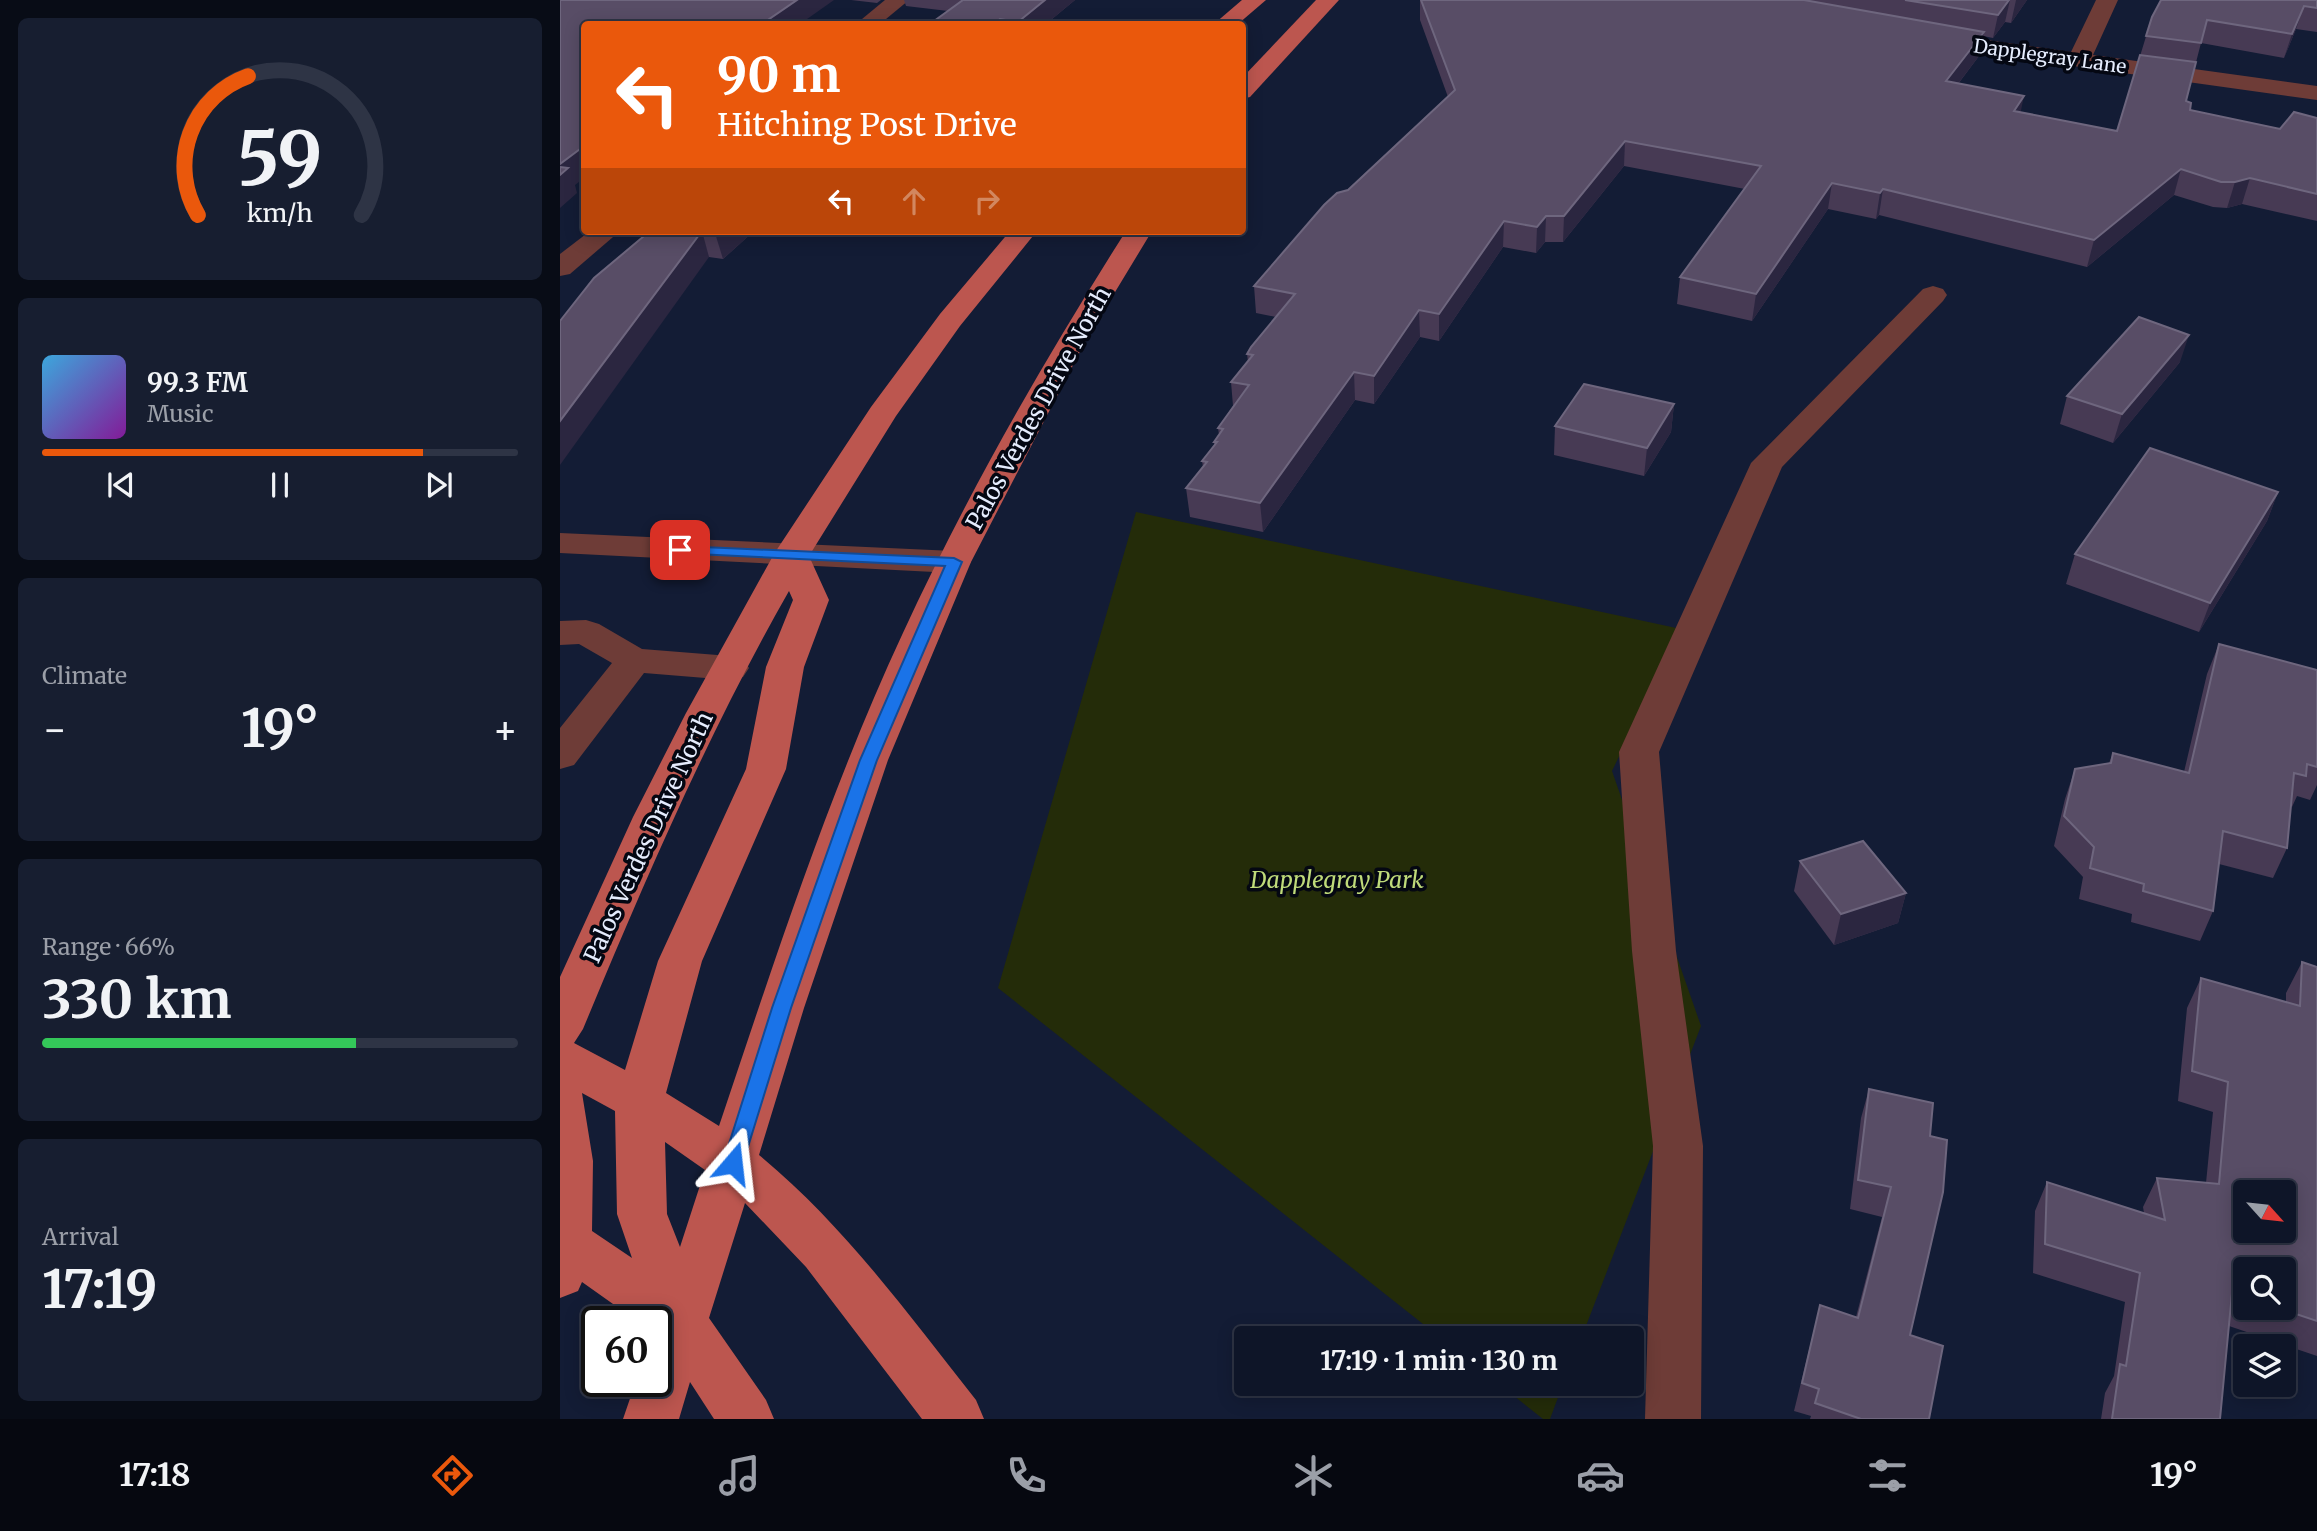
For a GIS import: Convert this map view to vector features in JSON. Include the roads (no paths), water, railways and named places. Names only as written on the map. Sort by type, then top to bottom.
[{"type":"main road","points":[[1229,21],[1255,0]]},
{"type":"main road","points":[[1246,88],[1328,0]]},
{"type":"main road","name":"Palos Verdes Drive North","points":[[560,1029],[623,884],[730,668],[791,554],[902,383],[988,272],[1020,235]]},
{"type":"main road","name":"Palos Verdes Drive North","points":[[651,1419],[781,1008],[868,760],[954,562],[1071,340],[1137,235]]},
{"type":"main road","points":[[746,1419],[681,1322],[642,1214],[639,1102],[680,961],[766,769],[785,667],[811,600],[791,554]]},
{"type":"main road","points":[[560,1057],[639,1102],[733,1163],[818,1242],[956,1419]]},
{"type":"main road","points":[[560,1096],[566,1124],[563,1251],[681,1322]]},
{"type":"street","points":[[871,21],[898,0]]},
{"type":"street","points":[[2079,60],[2107,0]]},
{"type":"street","name":"Dapplegray Lane","points":[[1909,35],[2317,93]]},
{"type":"street","points":[[560,268],[602,235]]},
{"type":"street","points":[[1673,1419],[1678,1146],[1654,951],[1639,752],[1767,463],[1933,295]]},
{"type":"street","points":[[560,543],[954,562]]},
{"type":"street","points":[[560,633],[586,632],[634,660],[730,668]]},
{"type":"street","points":[[560,755],[634,660]]},
{"type":"park label","name":"Dapplegray Park","points":[[1337,879]]}]
